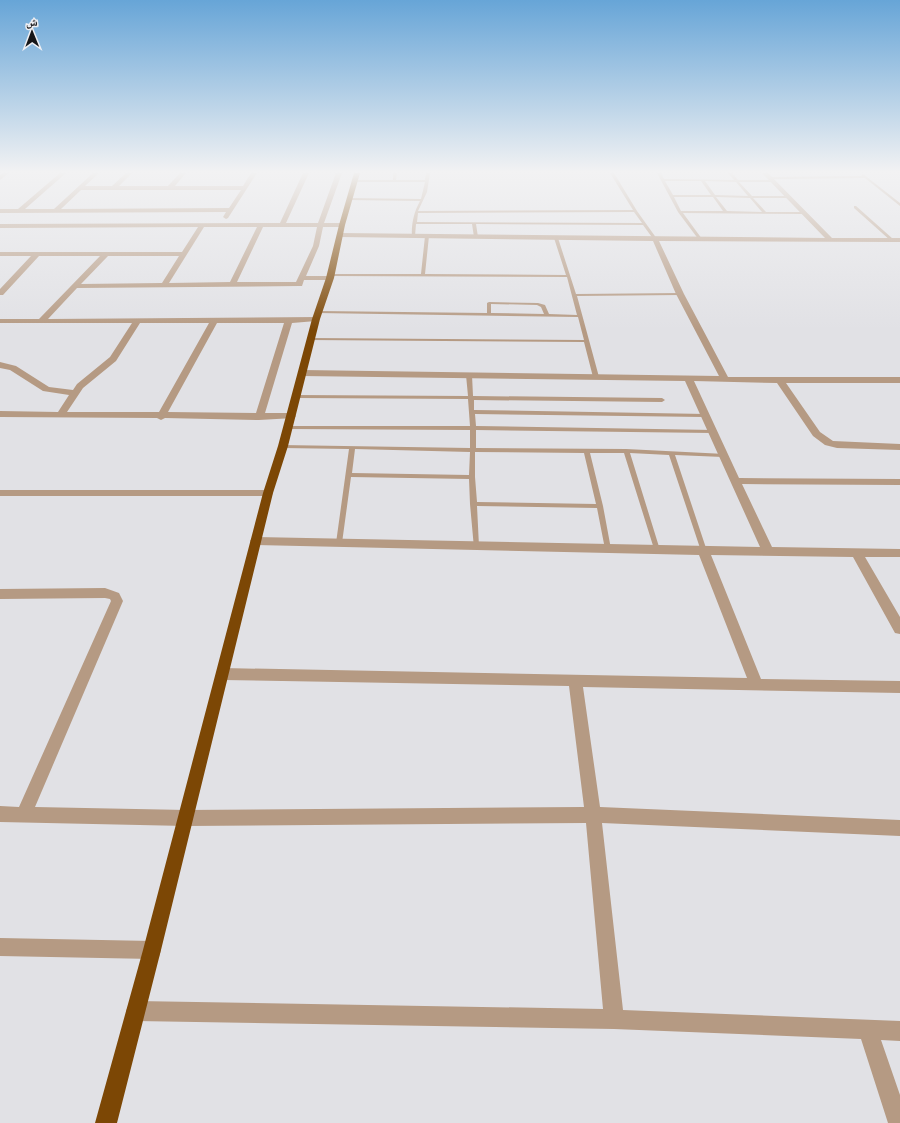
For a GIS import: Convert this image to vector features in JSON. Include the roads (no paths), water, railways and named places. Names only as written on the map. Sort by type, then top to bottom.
[{"type":"highway","points":[[106,1123],[186,818],[268,493],[283,446],[311,339],[330,276],[342,225]]},
{"type":"street","points":[[816,225],[831,240]]},
{"type":"street","points":[[164,285],[202,226]]},
{"type":"street","points":[[232,285],[260,226]]},
{"type":"street","points":[[77,286],[298,285],[303,278],[316,246],[320,226]]},
{"type":"street","points":[[1,227],[320,226],[341,230],[413,236],[900,240]]},
{"type":"street","points":[[655,239],[680,294],[725,379]]},
{"type":"street","points":[[892,240],[900,247]]},
{"type":"street","points":[[0,254],[183,254]]},
{"type":"street","points":[[0,293],[36,254]]},
{"type":"street","points":[[42,320],[77,286],[105,255]]},
{"type":"street","points":[[303,278],[330,276]]},
{"type":"street","points":[[0,320],[289,321],[318,316]]},
{"type":"street","points":[[61,414],[74,393],[86,380],[113,359],[138,320]]},
{"type":"street","points":[[161,416],[214,321]]},
{"type":"street","points":[[259,417],[289,321]]},
{"type":"street","points":[[2,367],[13,368],[46,389],[74,393]]},
{"type":"street","points":[[302,373],[688,379],[900,380]]},
{"type":"street","points":[[688,379],[768,551]]},
{"type":"street","points":[[780,380],[816,434],[823,440],[837,445],[900,447]]},
{"type":"street","points":[[0,414],[259,417],[289,422]]},
{"type":"street","points":[[735,481],[900,482]]},
{"type":"street","points":[[0,493],[268,493]]},
{"type":"street","points":[[256,541],[704,551],[900,553]]},
{"type":"street","points":[[704,551],[757,685]]},
{"type":"street","points":[[856,552],[900,629]]},
{"type":"street","points":[[2,597],[105,593],[115,596],[117,601],[24,814]]},
{"type":"street","points":[[223,674],[900,687]]},
{"type":"street","points":[[575,681],[593,815],[614,1019]]},
{"type":"street","points":[[0,814],[186,818],[593,815],[900,828]]},
{"type":"street","points":[[0,947],[152,950]]},
{"type":"street","points":[[136,1012],[614,1019],[900,1031]]},
{"type":"street","points":[[868,1030],[899,1123]]},
{"type":"lane","points":[[413,236],[414,225]]},
{"type":"lane","points":[[474,225],[476,237]]},
{"type":"lane","points":[[646,225],[655,239]]},
{"type":"lane","points":[[690,225],[700,239]]},
{"type":"lane","points":[[876,225],[892,240]]},
{"type":"lane","points":[[423,274],[427,236]]},
{"type":"lane","points":[[556,238],[569,276],[596,377]]},
{"type":"lane","points":[[330,276],[423,274],[569,276]]},
{"type":"lane","points":[[574,295],[680,294]]},
{"type":"lane","points":[[489,314],[489,303],[538,304],[543,306],[547,315]]},
{"type":"lane","points":[[318,316],[489,314],[580,316]]},
{"type":"lane","points":[[311,339],[587,341]]},
{"type":"lane","points":[[469,375],[473,428],[472,478],[476,546]]},
{"type":"lane","points":[[296,396],[662,400]]},
{"type":"lane","points":[[471,412],[704,415]]},
{"type":"lane","points":[[289,422],[473,428],[712,431]]},
{"type":"lane","points":[[283,446],[473,450],[626,451],[723,455]]},
{"type":"lane","points":[[339,543],[352,447]]},
{"type":"lane","points":[[588,451],[608,549]]},
{"type":"lane","points":[[626,451],[657,550]]},
{"type":"lane","points":[[671,453],[704,551]]},
{"type":"lane","points":[[349,475],[472,478]]},
{"type":"lane","points":[[473,504],[600,506]]}]
